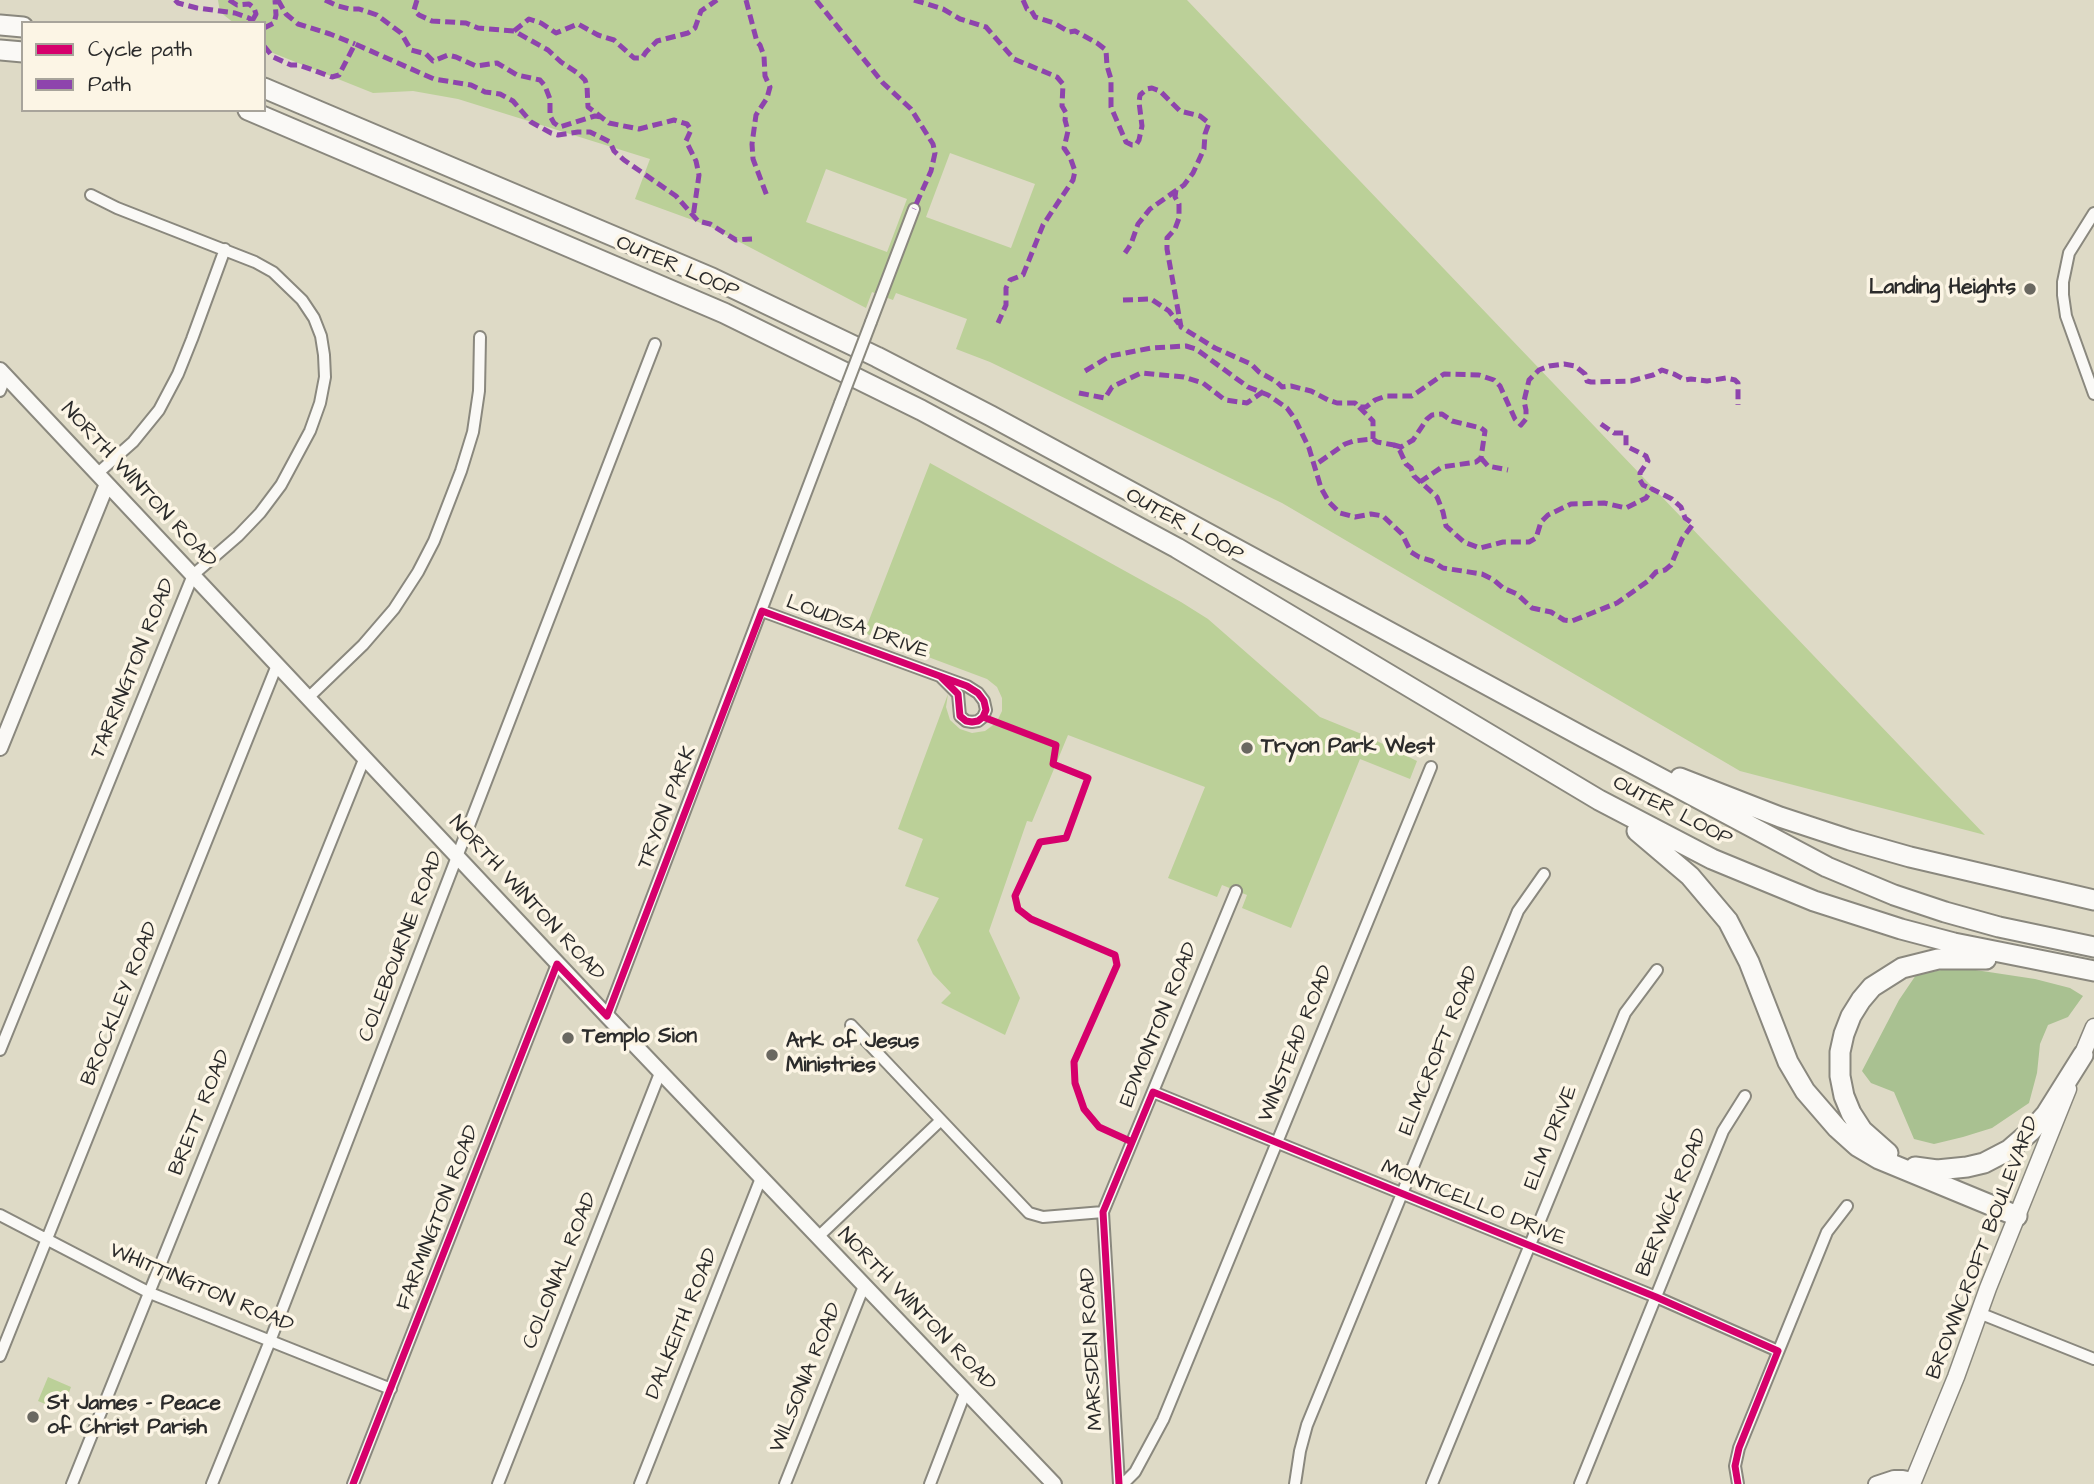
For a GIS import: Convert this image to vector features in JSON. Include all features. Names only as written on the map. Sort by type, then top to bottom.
[{"type":"highway","points":[[0,25],[21,27]]},
{"type":"highway","points":[[0,50],[21,52]]},
{"type":"highway","name":"OUTER LOOP","points":[[266,89],[695,270],[852,345],[991,416],[1794,851],[1860,882],[1954,915],[2089,946]]},
{"type":"highway","name":"OUTER LOOP","points":[[253,112],[716,309],[905,401],[1193,557],[1567,781],[1696,851],[1805,897],[1884,924],[1936,939],[2094,971]]},
{"type":"highway","points":[[1585,738],[1818,830],[1910,856],[2094,900]]},
{"type":"highway","points":[[1567,781],[1667,855],[1720,910],[1746,956],[1787,1062],[1826,1117],[1852,1142],[1867,1152],[2017,1216]]},
{"type":"highway","points":[[1938,1184],[1875,1143],[1858,1125],[1846,1102],[1840,1076],[1840,1052],[1854,1010],[1868,991],[1886,977],[1902,968],[1938,959],[2073,967]]},
{"type":"highway","points":[[1894,1157],[1914,1166],[1937,1170],[1984,1163],[2001,1154],[2024,1138],[2038,1123],[2082,1055]]},
{"type":"main road","name":"NORTH WINTON ROAD","points":[[3,373],[660,1073],[1054,1484]]},
{"type":"main road","points":[[0,748],[3,731],[107,484]]},
{"type":"main road","name":"BROWNCROFT BOULEVARD","points":[[1913,1482],[2094,1027]]},
{"type":"main road","points":[[1877,1484],[1894,1478],[1913,1482]]},
{"type":"street","name":"TARRINGTON ROAD","points":[[0,1050],[193,575],[238,536],[281,485],[310,431],[320,403],[325,377],[321,336],[314,318],[302,300],[273,272],[225,249],[117,208],[91,195]]},
{"type":"street","name":"TRYON PARK","points":[[607,1016],[914,209]]},
{"type":"street","points":[[2094,213],[2069,253],[2063,295],[2066,316],[2094,394]]},
{"type":"street","points":[[97,473],[133,442],[159,410],[178,374],[225,249]]},
{"type":"street","points":[[308,698],[363,645],[394,609],[434,541],[461,471],[472,432],[479,391],[480,337]]},
{"type":"street","name":"COLEBOURNE ROAD","points":[[212,1484],[270,1341],[655,344]]},
{"type":"street","points":[[0,391],[3,373]]},
{"type":"street","name":"LOUDISA DRIVE","points":[[762,611],[967,686],[984,701],[986,710],[983,717],[978,721],[965,721],[960,716],[958,694],[941,677]]},
{"type":"street","name":"BROCKLEY ROAD","points":[[0,1356],[277,665]]},
{"type":"street","name":"BRETT ROAD","points":[[72,1484],[365,757]]},
{"type":"street","name":"WINSTEAD ROAD","points":[[1121,1484],[1135,1472],[1163,1420],[1431,767]]},
{"type":"street","name":"ELMCROFT ROAD","points":[[1295,1484],[1307,1425],[1518,911],[1545,874]]},
{"type":"street","name":"EDMONTON ROAD","points":[[1103,1212],[1236,891]]},
{"type":"street","name":"FARMINGTON ROAD","points":[[354,1484],[557,964]]},
{"type":"street","name":"ELM DRIVE","points":[[1432,1484],[1625,1013],[1657,970]]},
{"type":"street","points":[[851,1025],[1024,1209],[1043,1217],[1103,1212]]},
{"type":"street","name":"COLONIAL ROAD","points":[[498,1484],[660,1073]]},
{"type":"street","name":"MONTICELLO DRIVE","points":[[1153,1092],[1656,1297],[1778,1351]]},
{"type":"street","name":"BERWICK ROAD","points":[[1580,1484],[1723,1131],[1745,1096]]},
{"type":"street","points":[[818,1237],[940,1121]]},
{"type":"street","name":"DALKEITH ROAD","points":[[640,1484],[761,1178]]},
{"type":"street","points":[[1738,1484],[1735,1466],[1739,1448],[1827,1232],[1847,1206]]},
{"type":"street","name":"MARSDEN ROAD","points":[[1103,1212],[1121,1484]]},
{"type":"street","name":"WHITTINGTON ROAD","points":[[0,1215],[150,1293],[391,1389]]},
{"type":"street","name":"WILSONIA ROAD","points":[[785,1484],[864,1286]]},
{"type":"street","points":[[1979,1313],[2094,1359]]},
{"type":"street","points":[[930,1484],[965,1393]]},
{"type":"green space","points":[[218,0],[1187,0],[1985,835],[1740,771],[1282,503],[990,362],[956,349],[967,319],[896,293],[893,300],[872,292],[866,308],[709,226],[635,199],[650,159],[458,99],[413,91],[373,93],[273,53],[266,48],[266,21],[231,21],[220,12]],"holes":[[[950,153],[1035,184],[1011,248],[926,217]],[[826,169],[907,199],[887,252],[806,222]]]},
{"type":"green space","name":"Tryon Park West","points":[[930,463],[1208,619],[1320,717],[1417,761],[1410,779],[1360,759],[1291,928],[1242,908],[1247,895],[1222,885],[1217,897],[1168,878],[1205,787],[1068,735],[1032,822],[1027,821],[989,931],[1020,998],[1005,1035],[941,1003],[951,993],[933,974],[917,940],[939,898],[905,886],[923,839],[898,829],[948,694],[946,707],[950,720],[960,729],[972,733],[985,731],[996,723],[1002,711],[1002,698],[997,687],[987,679],[864,633]]},
{"type":"green space","points":[[1969,969],[2035,979],[2070,988],[2083,996],[2068,1017],[2048,1025],[2040,1044],[2037,1073],[2029,1103],[1992,1128],[1934,1144],[1914,1139],[1894,1092],[1871,1083],[1862,1071],[1899,1000],[1916,975],[1941,970]]},
{"type":"green space","points":[[48,1377],[71,1387],[62,1411],[38,1401]]},
{"type":"marked path","points":[[175,0],[197,8],[235,13],[252,21]]},
{"type":"marked path","points":[[229,0],[237,5],[249,4],[254,8],[256,14],[252,21]]},
{"type":"marked path","points":[[266,27],[274,23],[275,0]]},
{"type":"marked path","points":[[278,0],[286,14],[298,24],[355,44]]},
{"type":"marked path","points":[[325,0],[338,6],[377,15],[401,33],[411,50],[426,54],[433,61],[448,55],[476,66],[497,63],[517,75],[540,80],[550,99],[550,116],[560,127],[595,116],[602,117]]},
{"type":"marked path","points":[[417,0],[414,10],[432,21],[466,23],[478,28],[514,31],[548,50],[585,80],[588,107],[609,123],[639,129],[674,120],[687,124],[691,130],[686,141],[696,161],[699,175],[693,217]]},
{"type":"marked path","points":[[514,31],[529,19],[556,33],[578,24],[614,40],[634,58],[642,58],[657,41],[688,33],[695,28],[701,11],[717,0]]},
{"type":"marked path","points":[[746,0],[757,42],[764,56],[765,76],[770,87],[767,98],[756,115],[752,144],[753,159],[767,196]]},
{"type":"marked path","points":[[816,0],[883,83],[911,109],[933,144],[935,153],[931,171],[914,209]]},
{"type":"marked path","points":[[914,0],[986,27],[1014,59],[1057,77],[1063,84],[1062,106],[1066,113],[1068,131],[1064,148],[1075,171],[1073,180],[1043,225],[1023,275],[1010,280],[1006,288],[1006,305],[998,323]]},
{"type":"marked path","points":[[1023,0],[1035,17],[1054,23],[1069,32],[1075,31],[1106,50],[1111,79],[1111,107],[1126,142],[1136,145],[1139,140],[1142,126],[1140,95],[1147,89],[1160,91],[1180,111],[1200,116],[1209,123],[1204,149],[1193,173],[1184,185],[1150,209],[1138,224],[1125,253]]},
{"type":"marked path","points":[[266,48],[273,57],[291,65],[299,65],[332,77],[339,75],[355,44],[434,79],[471,85],[485,92],[500,94],[513,101],[531,122],[551,133],[558,135],[590,132],[610,142],[614,151],[624,160],[676,196],[698,221],[710,224],[736,240],[752,239]]},
{"type":"marked path","points":[[1176,190],[1179,218],[1175,229],[1167,238],[1167,249],[1181,327],[1215,348],[1251,364],[1282,387],[1291,386],[1311,391],[1337,403],[1355,403],[1359,407],[1366,407],[1386,396],[1412,396],[1444,374],[1479,375],[1494,380],[1500,386],[1515,419],[1521,425],[1526,419],[1524,401],[1529,380],[1539,370],[1564,364],[1575,366],[1585,374],[1587,381],[1591,382],[1631,381],[1662,370],[1685,380],[1735,380],[1738,383],[1738,405]]},
{"type":"marked path","points":[[1123,300],[1151,299],[1169,311],[1179,324]]},
{"type":"marked path","points":[[1085,371],[1110,356],[1151,348],[1186,346],[1196,349],[1248,387],[1268,395],[1287,408],[1309,448],[1321,488],[1329,502],[1340,513],[1355,517],[1371,514],[1383,516],[1402,534],[1411,552],[1419,557],[1443,568],[1482,574],[1517,594],[1532,608],[1551,612],[1564,620],[1572,621],[1617,603],[1656,572],[1665,570],[1671,565],[1682,539],[1693,524],[1685,518],[1681,507],[1672,499],[1652,489],[1646,498],[1626,508],[1604,503],[1571,504],[1548,515],[1541,522],[1536,538],[1529,542],[1503,542],[1480,548],[1464,542],[1446,526],[1437,497],[1414,476],[1394,445],[1373,439],[1354,441],[1345,444],[1315,465]]},
{"type":"marked path","points":[[1079,393],[1105,398],[1112,387],[1141,373],[1184,377],[1203,383],[1225,400],[1247,403],[1264,391]]},
{"type":"marked path","points":[[1359,407],[1373,421],[1373,439]]},
{"type":"marked path","points":[[1394,445],[1401,447],[1413,440],[1432,415],[1442,414],[1452,421],[1485,431],[1481,458],[1476,462],[1442,467],[1420,482]]},
{"type":"marked path","points":[[1601,424],[1614,433],[1626,433],[1626,446],[1646,456],[1648,461],[1640,473],[1640,480],[1643,485],[1652,489]]},
{"type":"marked path","points":[[1481,458],[1488,466],[1508,470]]},
{"type":"cycle path","points":[[353,1484],[557,964],[607,1016],[762,611],[967,686],[984,701],[986,710],[983,717],[972,722],[960,716],[958,694],[941,677]]},
{"type":"cycle path","points":[[983,717],[1056,745],[1053,764],[1088,778],[1066,838],[1040,842],[1015,896],[1018,909],[1031,919],[1115,955],[1117,965],[1074,1062],[1075,1083],[1084,1109],[1099,1127],[1132,1142]]},
{"type":"cycle path","points":[[1119,1484],[1103,1212],[1153,1092],[1656,1297],[1778,1351],[1739,1448],[1735,1466],[1738,1484]]},
{"type":"place","name":"Landing Heights","points":[[2030,289]]},
{"type":"place","name":"Tryon Park West","points":[[1247,748]]},
{"type":"place","name":"Templo Sion","points":[[568,1038]]},
{"type":"place","name":"Ark of Jesus Ministries","points":[[772,1055]]},
{"type":"place","name":"St James - Peace of Christ Parish","points":[[33,1417]]}]
